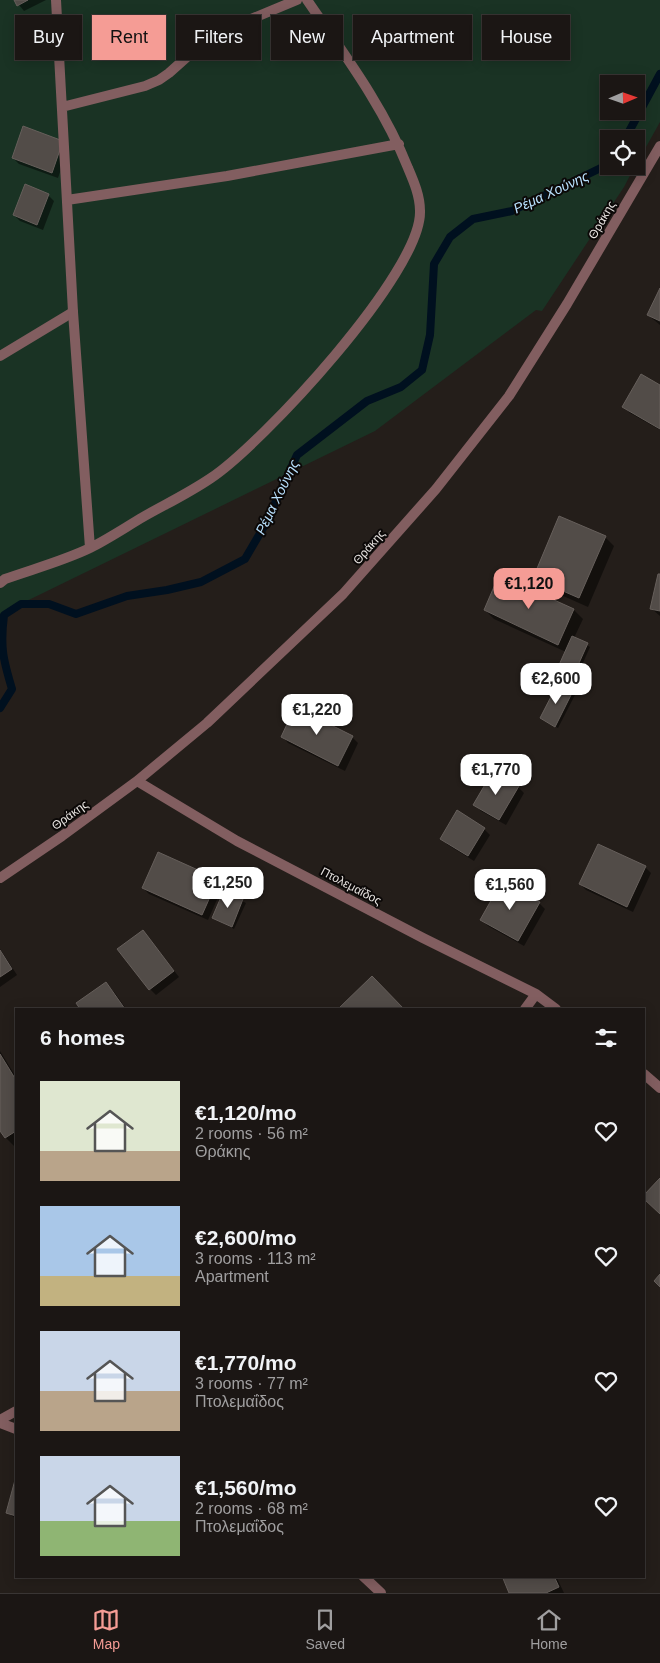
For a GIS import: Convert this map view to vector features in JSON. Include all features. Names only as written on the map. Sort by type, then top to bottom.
[{"type":"street","points":[[56,0],[73,312],[90,548]]},
{"type":"street","points":[[62,107],[145,86],[159,80],[169,74],[215,34],[297,0]]},
{"type":"street","points":[[0,583],[5,579],[90,548],[212,478],[245,450],[311,383],[373,310],[400,266],[420,223],[417,192],[399,144],[375,100],[307,0]]},
{"type":"street","points":[[67,200],[227,176],[399,144]]},
{"type":"street","name":"Θράκης","points":[[0,878],[62,836],[137,781],[207,722],[343,594],[436,489],[509,396],[567,304],[660,146]]},
{"type":"street","points":[[0,356],[73,312]]},
{"type":"street","name":"Πτολεμαΐδος","points":[[137,781],[245,845],[423,938],[536,994],[555,1008]]},
{"type":"street","points":[[526,1008],[536,994]]},
{"type":"street","points":[[645,1075],[660,1088]]},
{"type":"street","points":[[0,1421],[15,1412]]},
{"type":"street","points":[[0,1421],[15,1428]]},
{"type":"street","points":[[365,1578],[381,1593]]},
{"type":"green space","points":[[0,0],[660,0],[660,122],[645,149],[645,130],[600,130],[600,175],[630,175],[624,187],[542,311],[536,310],[375,431],[0,614]]},
{"type":"building","points":[[14,0],[28,0],[17,6]]},
{"type":"building","points":[[23,126],[63,141],[52,173],[12,158]]},
{"type":"building","points":[[25,184],[49,194],[37,225],[13,215]]},
{"type":"building","points":[[660,288],[660,321],[647,315]]},
{"type":"building","points":[[641,374],[660,385],[660,429],[622,407]]},
{"type":"building","points":[[559,516],[606,536],[579,598],[533,578]]},
{"type":"building","points":[[658,574],[660,574],[660,611],[650,609]]},
{"type":"building","points":[[499,575],[574,609],[558,645],[484,610]]},
{"type":"building","points":[[572,636],[588,643],[575,672],[559,665]]},
{"type":"building","points":[[558,683],[573,691],[555,727],[540,718]]},
{"type":"building","points":[[295,707],[353,736],[338,766],[281,737]]},
{"type":"building","points":[[493,771],[519,786],[499,820],[473,805]]},
{"type":"building","points":[[457,810],[485,828],[468,856],[440,839]]},
{"type":"building","points":[[598,844],[646,866],[627,907],[579,884]]},
{"type":"building","points":[[158,852],[218,879],[202,915],[142,888]]},
{"type":"building","points":[[502,881],[540,902],[518,941],[480,920]]},
{"type":"building","points":[[224,890],[243,899],[232,927],[212,918]]},
{"type":"building","points":[[143,930],[174,971],[149,990],[117,949]]},
{"type":"building","points":[[0,950],[12,969],[0,977]]},
{"type":"building","points":[[372,976],[403,1008],[339,1008]]},
{"type":"building","points":[[106,982],[124,1008],[79,1008],[76,1003]]},
{"type":"building","points":[[0,1054],[15,1078],[15,1132],[5,1138],[0,1131]]},
{"type":"building","points":[[660,1178],[660,1214],[645,1200],[645,1194]]},
{"type":"building","points":[[660,1274],[660,1287],[654,1281]]},
{"type":"building","points":[[15,1480],[15,1516],[6,1513]]},
{"type":"building","points":[[503,1578],[555,1578],[559,1587],[546,1593],[509,1593]]},
{"type":"waterway","name":"Ρέμα Χούνης","points":[[630,130],[660,74]]},
{"type":"waterway","name":"Ρέμα Χούνης","points":[[0,708],[12,689],[3,653],[4,615],[21,604],[49,604],[76,614],[127,596],[167,590],[201,582],[245,559],[266,523],[297,455],[367,401],[401,387],[422,370],[430,335],[434,264],[450,237],[473,219],[512,211],[600,168]]}]
